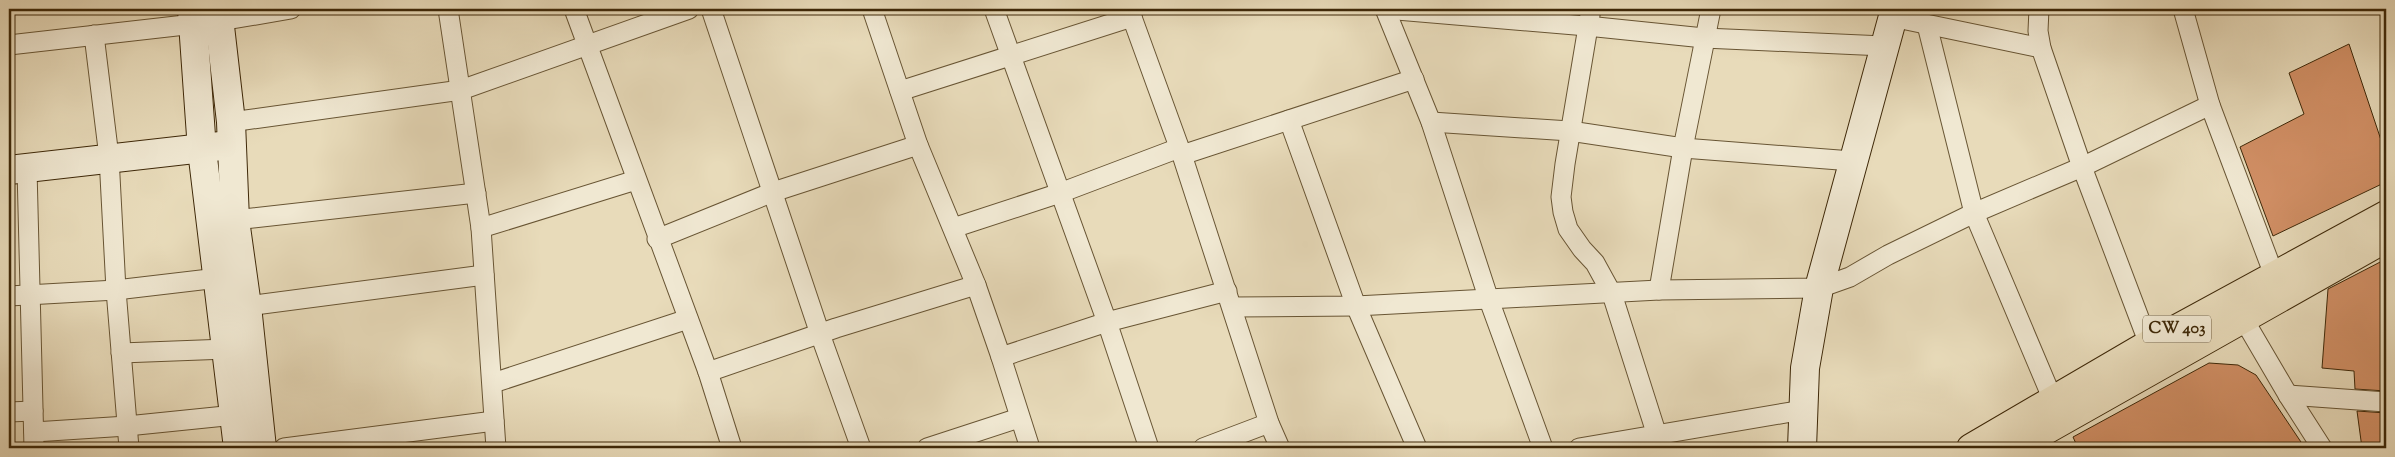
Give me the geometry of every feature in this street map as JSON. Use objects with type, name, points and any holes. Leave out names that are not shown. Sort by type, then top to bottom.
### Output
[{"type":"main road","points":[[1802,448],[1807,346],[1819,288],[1852,161],[1894,13]]},
{"type":"main road","points":[[206,15],[231,133],[235,220],[247,306],[262,448]]},
{"type":"main road","points":[[206,15],[202,150],[238,448]]},
{"type":"main road","points":[[18,169],[109,157],[202,150],[231,133]]},
{"type":"main road","name":"CW 403","points":[[2014,448],[2237,308],[2274,274],[2386,215]]},
{"type":"main road","name":"CW 403","points":[[1971,448],[2149,344],[2237,308],[2386,238]]},
{"type":"street","points":[[9,45],[94,35],[206,15],[291,9]]},
{"type":"street","points":[[448,9],[481,228],[496,448]]},
{"type":"street","points":[[574,9],[657,239],[708,372],[732,448]]},
{"type":"street","points":[[231,133],[461,90],[689,9]]},
{"type":"street","points":[[711,9],[820,334],[861,448]]},
{"type":"street","points":[[872,9],[918,145],[976,285],[1030,448]]},
{"type":"street","points":[[994,9],[1107,322],[1150,448]]},
{"type":"street","points":[[1543,448],[1489,300],[1431,122],[1385,9],[1589,17],[1704,38],[1884,46]]},
{"type":"street","points":[[1659,290],[1683,148],[1711,9]]},
{"type":"street","points":[[2039,9],[2038,30],[2042,48],[2082,167],[2149,344]]},
{"type":"street","points":[[2183,9],[2210,105],[2274,274]]},
{"type":"street","points":[[900,91],[1011,56],[1130,13],[1180,151],[1269,423],[1280,448]]},
{"type":"street","points":[[1894,13],[1927,26],[2042,48]]},
{"type":"street","points":[[1589,17],[1561,197],[1565,221],[1582,249],[1595,263],[1612,294],[1659,441]]},
{"type":"street","points":[[1927,26],[1974,213],[2053,400]]},
{"type":"street","points":[[94,35],[109,157],[116,290],[128,448]]},
{"type":"street","points":[[953,228],[1180,151],[1289,120],[1414,78]]},
{"type":"street","points":[[1001,357],[1107,322],[1229,299],[1356,306],[1612,294],[1659,290],[1819,288],[1850,276],[1888,254],[1974,213],[2082,167],[2210,105]]},
{"type":"street","points":[[1289,120],[1356,306],[1417,448]]},
{"type":"street","points":[[1431,122],[1570,131],[1683,148],[1852,161]]},
{"type":"street","points":[[657,239],[773,192],[918,145]]},
{"type":"street","points":[[18,169],[32,295],[34,440],[127,426],[234,415]]},
{"type":"street","points":[[481,228],[636,180]]},
{"type":"street","points":[[235,220],[476,193]]},
{"type":"street","points":[[247,306],[484,275]]},
{"type":"street","points":[[9,296],[116,290],[218,278]]},
{"type":"street","points":[[708,372],[820,334],[976,285]]},
{"type":"street","points":[[2237,308],[2288,396],[2322,448]]},
{"type":"street","points":[[493,383],[688,319]]},
{"type":"street","points":[[121,353],[227,349]]},
{"type":"street","points":[[2288,396],[2386,402]]},
{"type":"street","points":[[1579,448],[1659,441],[1803,410]]},
{"type":"street","points":[[9,412],[33,411]]},
{"type":"street","points":[[927,448],[1019,418]]},
{"type":"street","points":[[284,448],[494,421]]},
{"type":"street","points":[[1204,448],[1269,423]]},
{"type":"building","points":[[2349,44],[2386,155],[2386,182],[2273,236],[2240,147],[2304,114],[2289,73]]},
{"type":"building","points":[[2386,259],[2386,391],[2355,389],[2354,371],[2322,368],[2328,289]]},
{"type":"building","points":[[2209,363],[2238,365],[2256,375],[2305,448],[2078,448],[2073,437]]},
{"type":"building","points":[[2357,411],[2386,413],[2386,448],[2362,448]]}]
